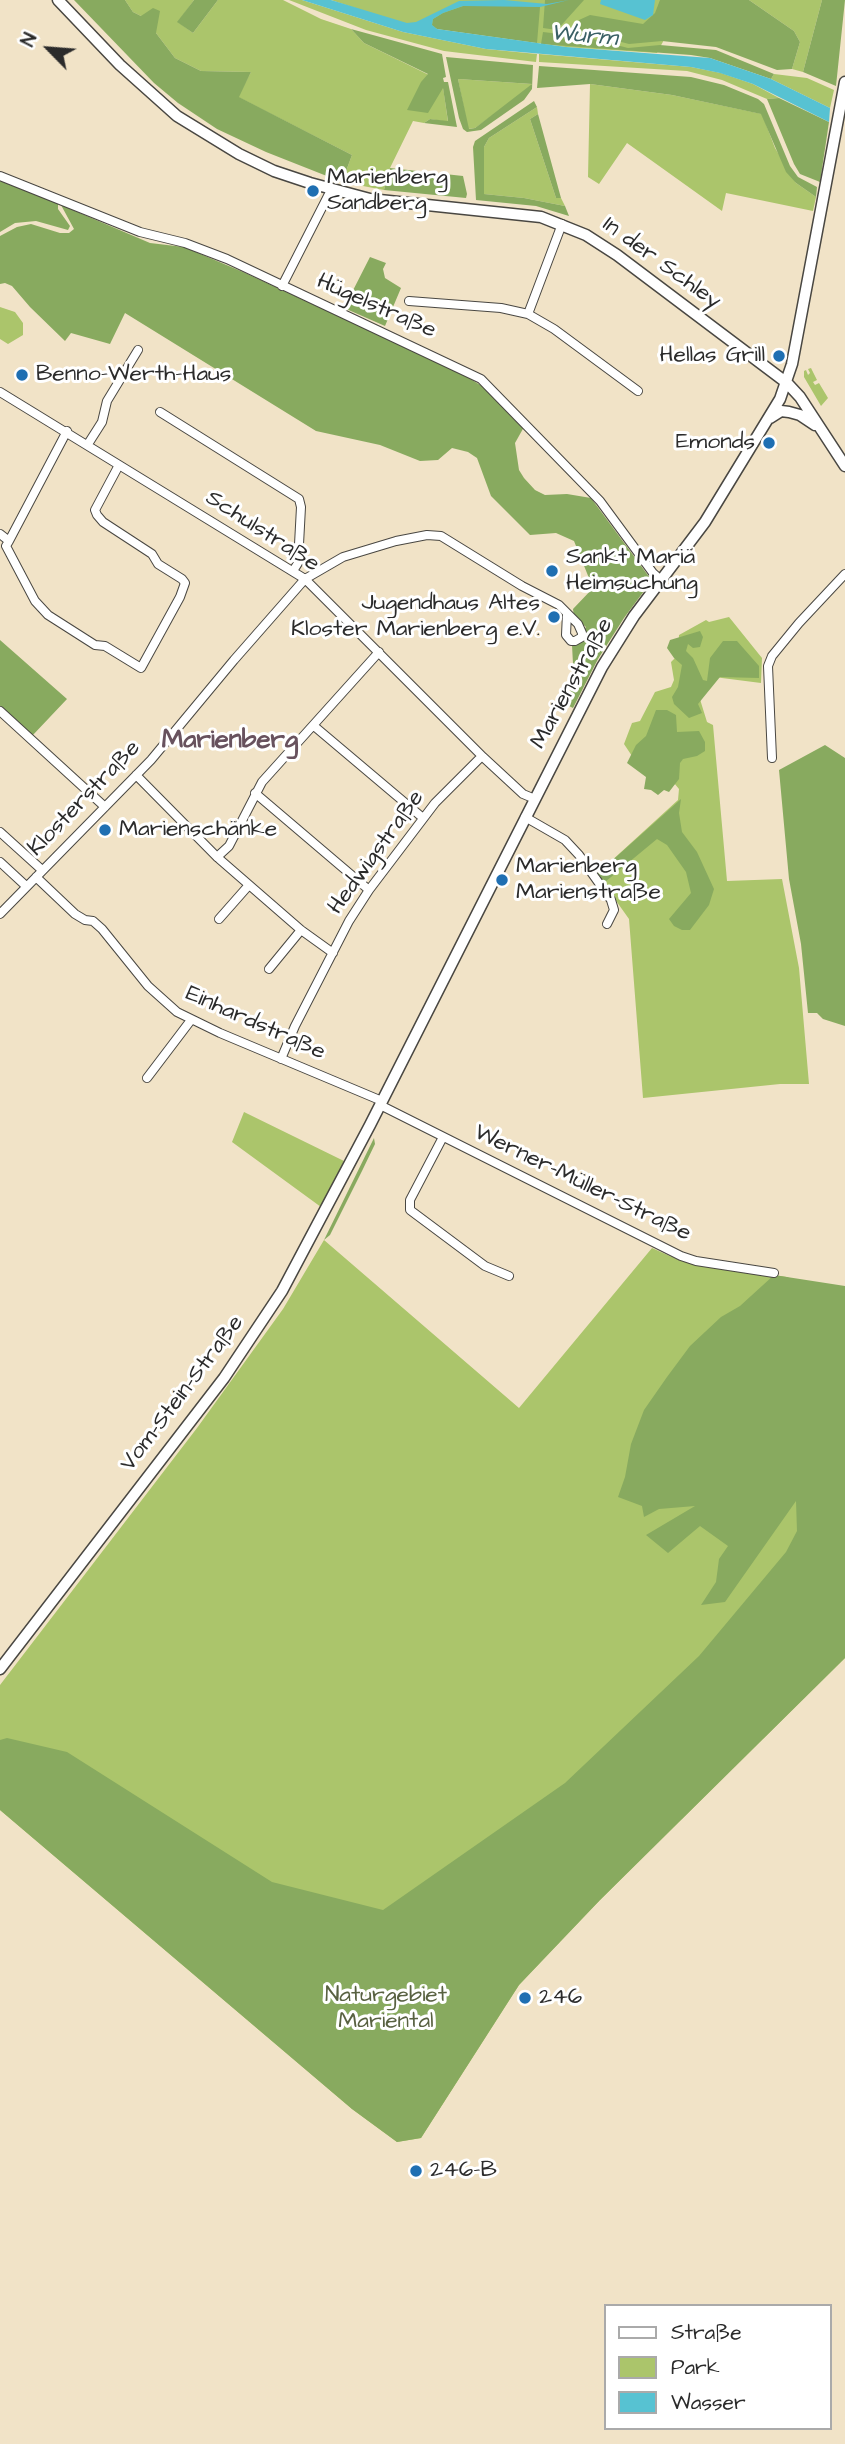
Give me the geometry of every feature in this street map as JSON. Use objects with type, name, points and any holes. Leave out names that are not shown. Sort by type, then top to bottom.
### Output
[{"type":"main road","name":"In der Schley","points":[[58,0],[120,65],[185,122],[274,171],[331,190],[398,203],[541,217],[586,235],[617,255],[787,383],[800,397],[845,466]]},
{"type":"main road","name":"Marienstraße","points":[[370,1125],[602,667],[634,616],[703,526],[787,383],[845,82]]},
{"type":"main road","points":[[764,425],[781,411],[800,415],[820,428]]},
{"type":"main road","name":"Vom-Stein-Straße","points":[[0,1669],[259,1329],[302,1255],[370,1125]]},
{"type":"street","name":"Hügelstraße","points":[[0,176],[140,232],[205,250],[385,331],[481,379],[600,501],[653,573],[662,581]]},
{"type":"street","points":[[282,286],[331,190]]},
{"type":"street","points":[[528,314],[562,224]]},
{"type":"street","points":[[410,301],[501,308],[528,314],[554,329],[638,391]]},
{"type":"street","points":[[88,444],[102,422],[107,401],[138,350]]},
{"type":"street","points":[[121,355],[131,361]]},
{"type":"street","name":"Schulstraße","points":[[0,392],[305,579],[482,756],[523,794],[535,799]]},
{"type":"street","points":[[160,412],[299,499],[301,507],[298,564],[293,571]]},
{"type":"street","points":[[67,431],[6,546],[35,601],[48,615],[95,645],[105,646],[141,668],[174,609],[185,583],[158,564],[152,554],[103,522],[97,515],[95,510],[119,465]]},
{"type":"street","points":[[0,534],[9,541]]},
{"type":"street","name":"Klosterstraße","points":[[0,914],[136,775],[305,579],[343,556],[396,541],[441,536],[559,606],[566,613]]},
{"type":"street","points":[[772,758],[768,666],[772,656],[799,623],[845,574]]},
{"type":"street","points":[[217,857],[225,851],[234,837],[254,793],[379,652]]},
{"type":"street","points":[[0,711],[105,807]]},
{"type":"street","points":[[314,726],[423,818]]},
{"type":"street","name":"Hedwigstraße","points":[[281,1059],[349,921],[369,890],[423,818],[482,756]]},
{"type":"street","points":[[136,775],[217,857],[333,953]]},
{"type":"street","points":[[254,793],[369,890]]},
{"type":"street","points":[[525,817],[565,839],[579,855],[611,900],[614,910],[607,924]]},
{"type":"street","points":[[0,832],[42,870]]},
{"type":"street","points":[[0,862],[26,886]]},
{"type":"street","name":"Einhardstraße","points":[[36,877],[75,914],[94,922],[162,1001],[191,1020],[381,1103]]},
{"type":"street","points":[[219,919],[249,884]]},
{"type":"street","points":[[269,970],[302,930]]},
{"type":"street","points":[[146,1078],[191,1020]]},
{"type":"street","name":"Werner-Müller-Straße","points":[[381,1103],[443,1137],[681,1256],[696,1261],[774,1273]]},
{"type":"street","points":[[443,1137],[410,1200],[410,1210],[485,1266],[509,1276]]},
{"type":"green space","points":[[74,0],[125,0],[133,12],[141,16],[153,8],[160,11],[156,33],[175,58],[201,71],[251,72],[239,97],[352,155],[342,182],[217,129],[178,103],[154,83]]},
{"type":"green space","points":[[125,0],[194,0],[178,22],[193,33],[218,0],[283,0],[321,19],[351,29],[364,43],[429,75],[443,87],[448,122],[430,119],[424,123],[413,121],[390,168],[384,190],[342,182],[352,155],[238,97],[251,72],[201,71],[175,58]]},
{"type":"green space","points":[[194,0],[218,0],[193,33],[177,22]]},
{"type":"green space","points":[[289,0],[302,0],[403,32],[486,49],[537,54],[536,62],[444,51],[366,30]]},
{"type":"green space","points":[[331,0],[685,0],[657,53],[566,47],[432,28],[397,22]]},
{"type":"green space","points":[[545,0],[584,0],[557,30],[543,28]]},
{"type":"green space","points":[[660,0],[749,0],[794,31],[800,42],[792,69],[777,70],[716,47],[662,41],[629,44],[572,29],[579,20],[590,15],[643,24],[655,13]]},
{"type":"green space","points":[[749,0],[822,0],[803,72],[792,69],[800,42],[794,31]]},
{"type":"green space","points":[[822,0],[845,0],[836,86],[803,72]]},
{"type":"green space","points":[[483,4],[540,7],[537,43],[437,29],[432,25],[433,19],[443,13],[463,6]]},
{"type":"green space","points":[[351,29],[442,54],[446,77],[443,78],[444,82],[448,82],[457,127],[424,123],[430,119],[448,121],[443,88],[428,113],[407,110],[428,74],[364,43]]},
{"type":"green space","points":[[543,32],[585,37],[628,48],[660,45],[716,50],[774,74],[771,79],[710,58],[691,55],[541,44]]},
{"type":"green space","points":[[539,54],[691,67],[721,73],[753,84],[779,98],[767,99],[722,80],[687,71],[539,62]]},
{"type":"green space","points":[[446,57],[533,65],[532,89],[524,100],[481,130],[467,132],[459,118]],"holes":[[[458,79],[532,84],[475,128],[469,129]]]},
{"type":"green space","points":[[539,66],[691,77],[724,85],[758,99],[764,104],[790,166],[798,177],[817,187],[816,197],[786,172],[761,114],[672,95],[590,84],[537,88]]},
{"type":"green space","points":[[774,74],[807,78],[834,90],[830,108],[771,79]]},
{"type":"green space","points":[[458,79],[532,84],[529,89],[475,128],[468,129]]},
{"type":"green space","points":[[590,84],[672,95],[762,114],[775,148],[796,183],[816,197],[813,211],[726,193],[722,211],[627,143],[599,184],[588,177]]},
{"type":"green space","points":[[779,98],[829,122],[820,182],[800,174],[794,164],[767,99]]},
{"type":"green space","points":[[534,101],[537,107],[489,138],[484,147],[484,194],[565,206],[569,216],[536,206],[476,200],[473,147],[475,141]]},
{"type":"green space","points":[[537,107],[538,114],[530,119],[556,198],[561,198],[565,206],[484,194],[484,147],[489,138]]},
{"type":"green space","points":[[538,114],[561,198],[556,198],[530,119]]},
{"type":"green space","points":[[390,168],[463,176],[466,198],[384,190]]},
{"type":"green space","points":[[0,181],[58,203],[58,209],[70,226],[68,230],[36,221],[15,223],[0,232]]},
{"type":"green space","points":[[61,205],[150,243],[184,247],[243,272],[461,373],[485,388],[524,427],[515,443],[519,470],[524,478],[535,490],[545,495],[567,494],[591,498],[650,578],[647,587],[598,659],[573,708],[569,706],[572,645],[586,627],[574,617],[573,609],[593,588],[574,541],[556,533],[530,535],[491,496],[477,458],[468,452],[452,448],[438,460],[420,461],[380,445],[316,431],[125,313],[110,344],[71,333],[65,341],[12,286],[0,284],[0,236],[17,227],[31,224],[69,233],[74,229]]},
{"type":"green space","points":[[370,257],[386,263],[383,269],[385,278],[401,288],[385,326],[344,308]]},
{"type":"green space","points":[[0,307],[15,312],[23,323],[23,335],[8,344],[0,339]]},
{"type":"green space","points":[[811,368],[817,380],[813,382],[815,385],[819,383],[828,398],[821,406],[804,377],[804,371],[806,370],[808,375],[808,369]]},
{"type":"green space","points":[[729,617],[762,658],[761,683],[714,677],[699,696],[707,722],[713,725],[727,881],[782,879],[799,968],[809,1084],[780,1084],[643,1098],[629,919],[597,874],[678,800],[679,789],[665,772],[634,759],[624,744],[632,723],[640,721],[655,692],[671,687],[674,680],[671,662],[678,655],[679,635],[706,620],[709,622]]},
{"type":"green space","points":[[700,631],[703,637],[700,647],[693,648],[688,644],[686,651],[693,658],[703,680],[707,681],[710,658],[723,641],[737,641],[759,666],[759,678],[720,677],[698,704],[702,713],[689,718],[674,704],[672,697],[678,687],[682,665],[667,648],[670,640]]},
{"type":"green space","points":[[0,640],[67,699],[32,736],[0,707]]},
{"type":"green space","points":[[656,710],[667,710],[676,715],[677,732],[699,731],[705,742],[705,751],[683,759],[680,763],[679,779],[669,792],[664,790],[658,795],[644,789],[646,777],[627,763],[636,745],[646,736]]},
{"type":"green space","points":[[825,745],[845,758],[845,1026],[823,1019],[817,1013],[808,1013],[801,944],[789,879],[779,770]]},
{"type":"green space","points":[[681,799],[679,813],[682,832],[697,852],[714,889],[709,905],[690,930],[674,926],[669,919],[691,893],[686,872],[667,845],[657,839],[605,882],[597,874]]},
{"type":"green space","points":[[244,1112],[344,1161],[321,1207],[232,1142]]},
{"type":"green space","points":[[374,1138],[375,1144],[362,1171],[330,1235],[324,1240]]},
{"type":"green space","name":"Naturgebiet Mariental","points":[[324,1240],[519,1408],[652,1248],[681,1261],[787,1277],[845,1301],[845,1658],[600,1900],[519,1985],[421,2138],[397,2142],[352,2109],[0,1810],[0,1685],[197,1428],[283,1309]]},
{"type":"green space","name":"Naturgebiet Mariental","points":[[774,1275],[845,1286],[845,1658],[600,1900],[519,1985],[421,2138],[397,2142],[352,2109],[0,1810],[0,1740],[7,1738],[67,1752],[272,1882],[383,1910],[565,1783],[699,1656],[786,1552],[797,1531],[796,1501],[725,1602],[701,1605],[716,1582],[719,1559],[728,1546],[700,1526],[668,1553],[646,1535],[695,1506],[659,1509],[644,1517],[642,1506],[618,1497],[631,1444],[644,1410],[667,1377],[690,1346],[721,1317],[740,1306]]},
{"type":"water","points":[[302,0],[331,0],[407,23],[416,22],[459,1],[504,0],[547,4],[569,0],[540,7],[463,6],[433,19],[432,25],[437,29],[566,47],[710,58],[771,79],[830,108],[829,122],[753,84],[720,73],[691,67],[486,49],[403,32]]},
{"type":"water","points":[[601,0],[655,0],[653,15],[645,20],[600,4]]},
{"type":"place","name":"Marienberg Sandberg","points":[[313,191]]},
{"type":"place","name":"Hellas Grill","points":[[779,356]]},
{"type":"place","name":"Benno-Werth-Haus","points":[[22,375]]},
{"type":"place","name":"Emonds","points":[[769,443]]},
{"type":"place","name":"Sankt Mariä Heimsuchung","points":[[552,571]]},
{"type":"place","name":"Jugendhaus Altes Kloster Marienberg e.V.","points":[[554,617]]},
{"type":"place","name":"Marienschänke","points":[[105,830]]},
{"type":"place","name":"Marienberg Marienstraße","points":[[502,880]]},
{"type":"place","name":"246","points":[[525,1998]]},
{"type":"place","name":"246-B","points":[[416,2171]]},
{"type":"district","name":"Marienberg","points":[[230,742]]},
{"type":"water label","name":"Wurm","points":[[584,37]]}]
